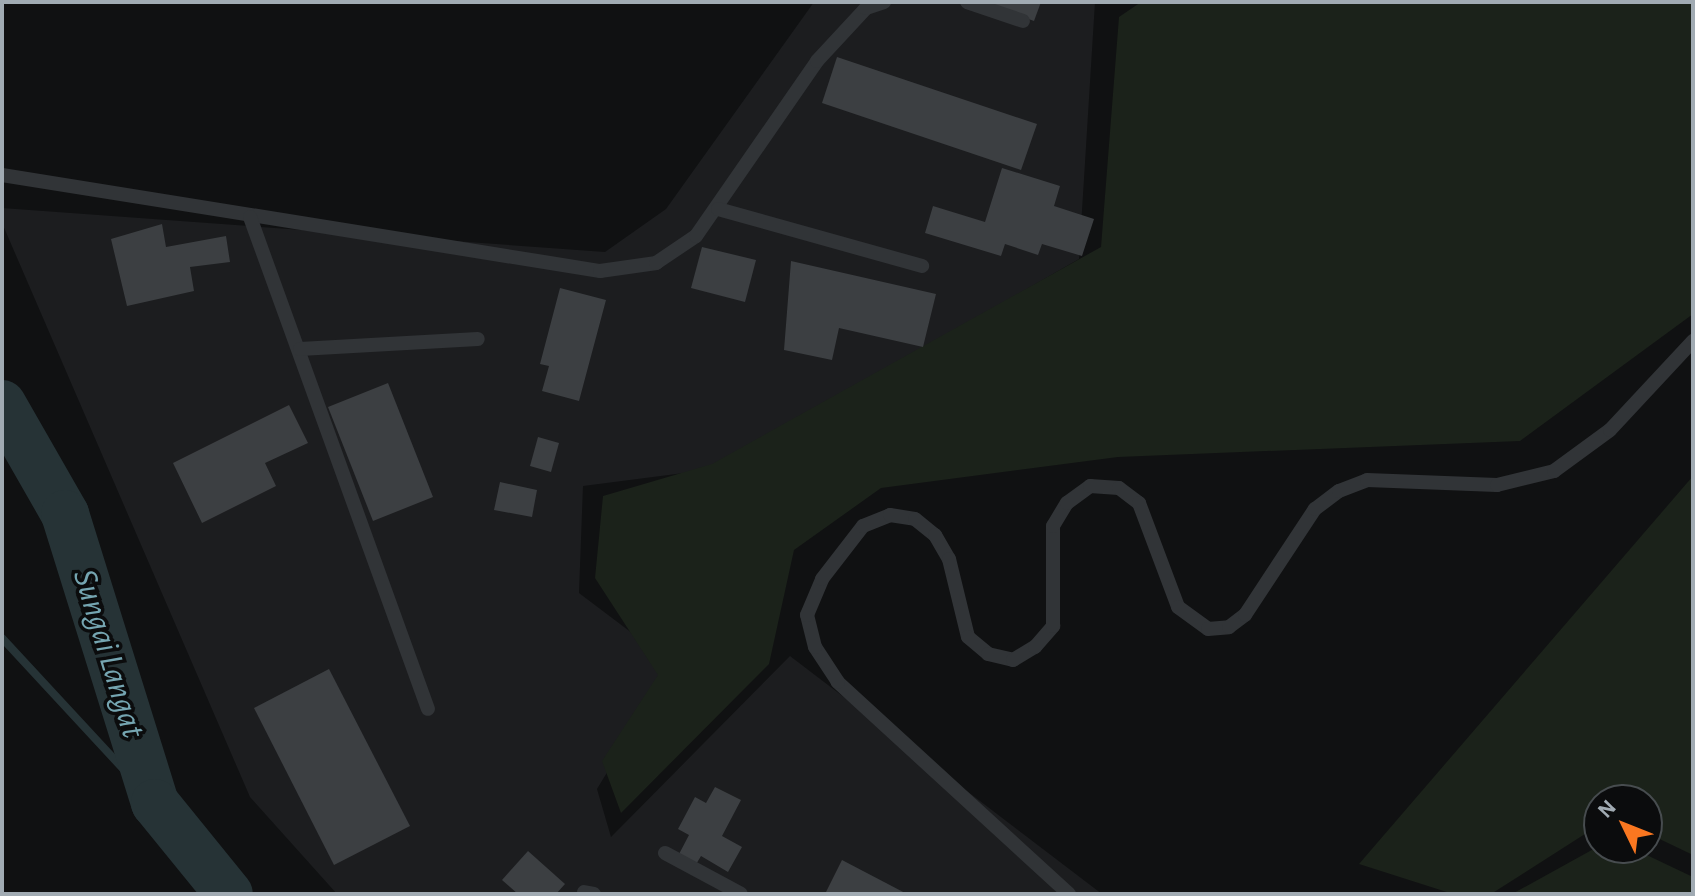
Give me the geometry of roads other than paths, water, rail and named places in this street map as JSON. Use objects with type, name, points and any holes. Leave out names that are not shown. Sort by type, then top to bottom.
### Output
[{"type":"lane","points":[[2,175],[600,271],[656,263],[696,236],[718,209],[817,61],[866,8],[884,2]]},
{"type":"lane","points":[[967,2],[1023,21]]},
{"type":"lane","points":[[718,209],[922,266]]},
{"type":"lane","points":[[250,217],[428,709]]},
{"type":"lane","points":[[300,349],[478,339]]},
{"type":"lane","points":[[1069,894],[838,682],[815,647],[807,615],[822,579],[863,526],[890,515],[915,519],[935,535],[949,559],[968,637],[988,654],[1013,660],[1035,647],[1053,626],[1053,526],[1067,503],[1090,486],[1119,488],[1139,503],[1178,607],[1208,629],[1229,627],[1245,615],[1315,509],[1339,491],[1367,480],[1497,485],[1554,471],[1610,430],[1693,341]]},
{"type":"lane","points":[[665,853],[741,894]]},
{"type":"waterway","name":"Sungai Langat","points":[[2,404],[65,514],[155,803],[229,894]]},
{"type":"waterway","points":[[2,638],[155,803]]}]
